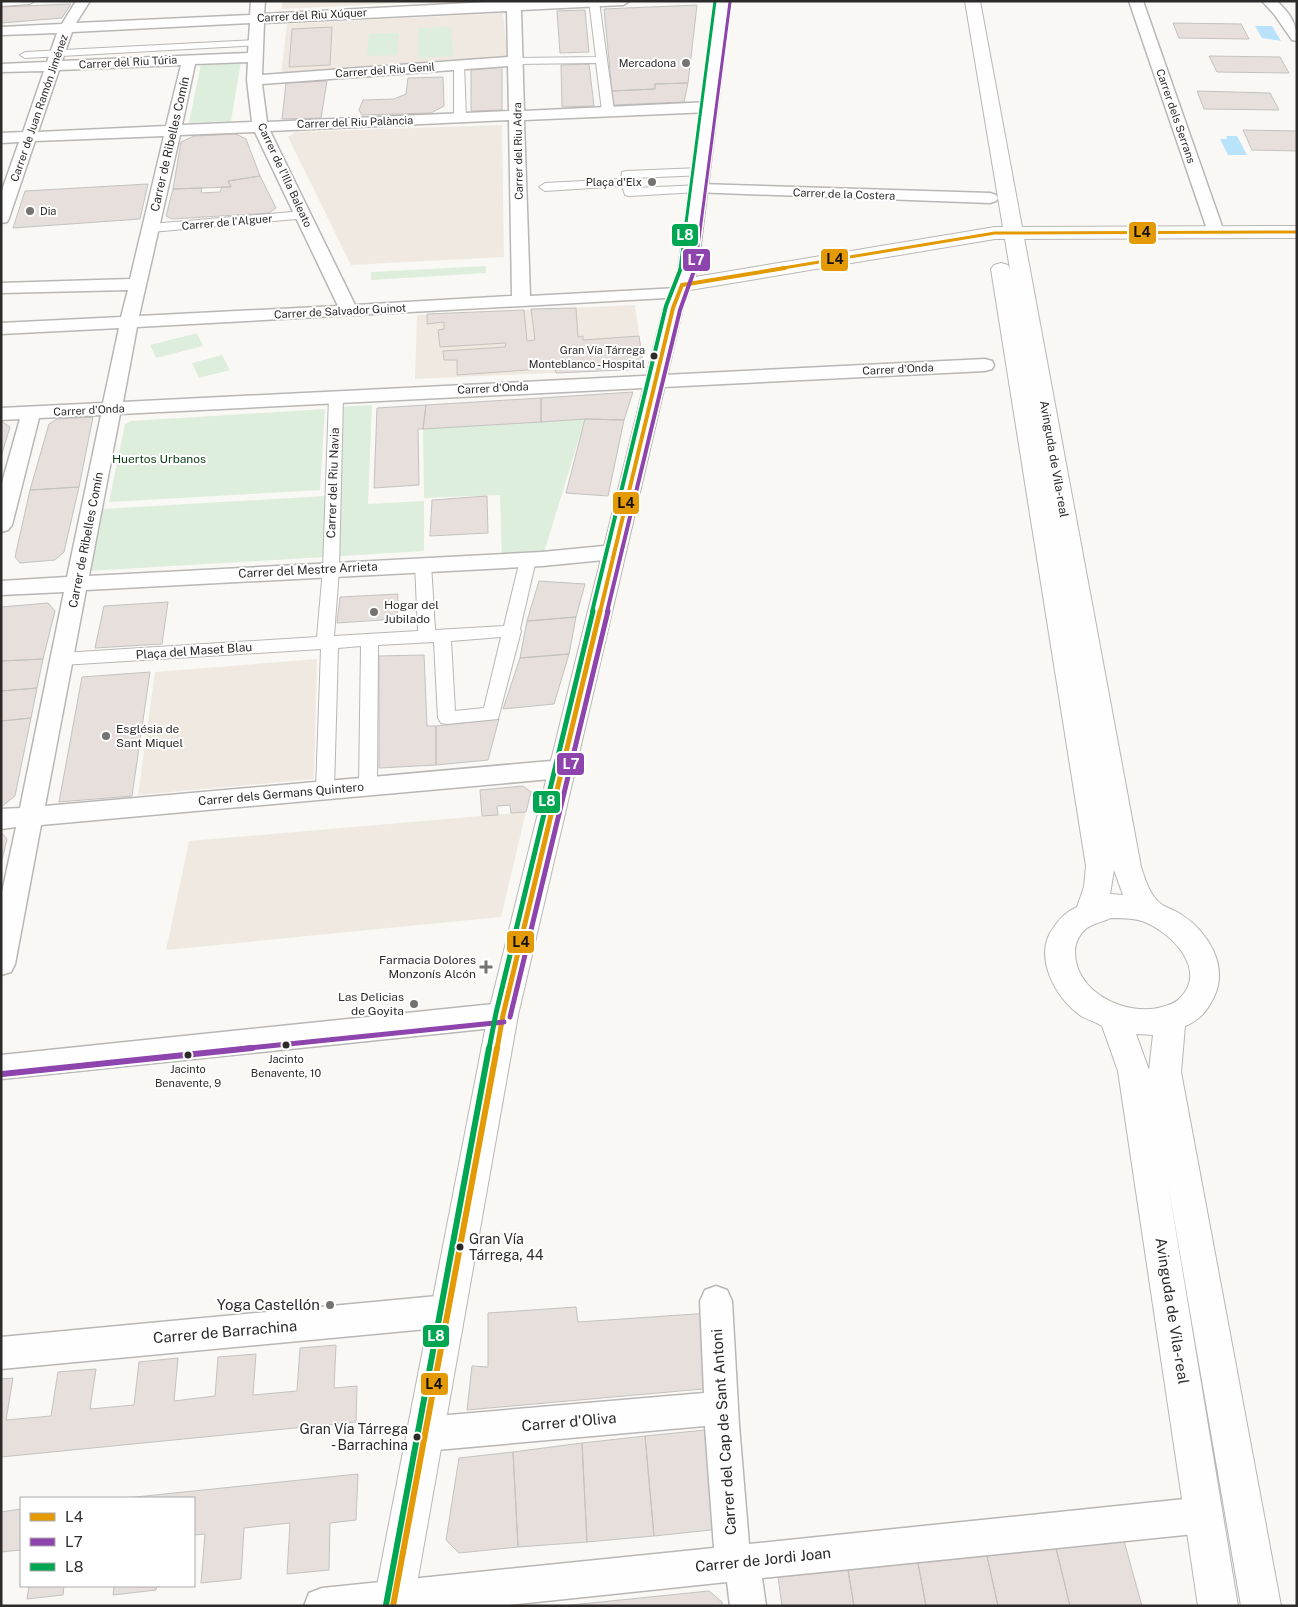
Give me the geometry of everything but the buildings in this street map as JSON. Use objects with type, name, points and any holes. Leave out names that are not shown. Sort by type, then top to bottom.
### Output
[{"type":"main road","points":[[394,1602],[503,1015],[656,380],[680,289],[688,269],[723,1]]},
{"type":"main road","points":[[957,1],[977,119]]},
{"type":"main road","name":"Avinguda de Vila-real","points":[[972,1],[997,219],[1100,866],[1098,886],[1090,911]]},
{"type":"main road","name":"Avinguda de Vila-real","points":[[986,178],[997,219],[1127,867],[1135,891],[1150,912]]},
{"type":"main road","name":"Carrer de Salvador Guinot","points":[[680,289],[997,219],[1216,232],[1297,232]]},
{"type":"main road","points":[[1109,906],[1129,906],[1150,912],[1166,919],[1192,942],[1202,960],[1205,978],[1200,996],[1188,1010],[1170,1020],[1153,1024],[1134,1023],[1115,1018],[1095,1009],[1079,997],[1067,982],[1060,965],[1058,948],[1064,932],[1075,919],[1090,911],[1109,906]]},
{"type":"main road","name":"Avinguda de Vila-real","points":[[1115,1018],[1134,1071],[1218,1606]]},
{"type":"main road","points":[[1170,1020],[1166,1072],[1260,1606]]},
{"type":"street","points":[[6,2],[30,1]]},
{"type":"street","name":"Carrer de Juan Ramón Jiménez","points":[[1,218],[66,28],[83,1]]},
{"type":"street","name":"Carrer de l'Illa Baleato","points":[[258,1],[254,80],[260,126],[349,310]]},
{"type":"street","name":"Carrer del Riu Xúquer","points":[[1,31],[514,4],[623,1]]},
{"type":"street","name":"Carrer dels Serrans","points":[[1136,1],[1216,232]]},
{"type":"street","points":[[1269,1],[1279,11],[1297,37]]},
{"type":"street","points":[[594,2],[608,111]]},
{"type":"street","name":"Carrer del Riu Adra","points":[[514,4],[521,301]]},
{"type":"street","points":[[25,55],[55,60],[256,50]]},
{"type":"street","name":"Carrer del Riu Túria","points":[[1,68],[55,60],[189,60],[256,50]]},
{"type":"street","name":"Carrer de Ribelles Comín","points":[[1,964],[112,408],[189,60]]},
{"type":"street","points":[[516,61],[601,60]]},
{"type":"street","name":"Carrer del Riu Genil","points":[[254,80],[516,61]]},
{"type":"street","points":[[459,65],[460,118]]},
{"type":"street","name":"Carrer del Riu Palància","points":[[1,138],[710,107]]},
{"type":"street","points":[[545,187],[627,182],[629,192],[700,183]]},
{"type":"street","name":"Carrer de la Costera","points":[[700,183],[997,219]]},
{"type":"street","name":"Carrer de l'Alguer","points":[[151,228],[304,215]]},
{"type":"street","points":[[1,288],[138,284]]},
{"type":"street","name":"Carrer de Salvador Guinot","points":[[1,329],[521,301],[680,289]]},
{"type":"street","name":"Carrer d'Onda","points":[[1,414],[985,364]]},
{"type":"street","name":"Carrer del Riu Navia","points":[[331,569],[336,397]]},
{"type":"street","points":[[1,525],[31,412]]},
{"type":"street","name":"Carrer del Mestre Arrieta","points":[[1,588],[423,564],[528,560],[614,552]]},
{"type":"street","points":[[423,564],[447,718],[492,714],[513,631],[528,560]]},
{"type":"street","points":[[325,790],[331,569]]},
{"type":"street","name":"Plaça del Maset Blau","points":[[62,659],[513,631]]},
{"type":"street","points":[[368,786],[370,640]]},
{"type":"street","name":"Carrer dels Germans Quintero","points":[[1,819],[562,769]]},
{"type":"street","points":[[1,1067],[503,1015]]},
{"type":"street","name":"Carrer del Cap de Sant Antoni","points":[[716,1300],[722,1425],[738,1563],[748,1606]]},
{"type":"street","name":"Carrer de Barrachina","points":[[1,1353],[448,1311]]},
{"type":"street","name":"Carrer d'Oliva","points":[[425,1434],[712,1409]]},
{"type":"street","name":"Carrer de Jordi Joan","points":[[322,1606],[394,1602],[738,1563],[1204,1515]]},
{"type":"shaded area","points":[[282,1],[439,1],[282,9]]},
{"type":"shaded area","points":[[503,13],[508,60],[281,75],[287,24]]},
{"type":"shaded area","points":[[502,125],[504,257],[351,265],[288,137],[296,132]]},
{"type":"shaded area","points":[[635,305],[644,369],[415,379],[417,315]]},
{"type":"shaded area","points":[[317,659],[314,779],[138,795],[155,672]]},
{"type":"shaded area","points":[[526,812],[501,917],[166,950],[189,841]]},
{"type":"green space","points":[[451,27],[453,56],[419,58],[418,28]]},
{"type":"green space","points":[[399,33],[397,55],[367,56],[369,34]]},
{"type":"green space","points":[[241,62],[231,121],[189,123],[201,64]]},
{"type":"green space","points":[[486,266],[486,273],[371,280],[371,272]]},
{"type":"green space","points":[[197,333],[203,346],[156,358],[150,345]]},
{"type":"green space","points":[[222,355],[230,370],[199,378],[192,363]]},
{"type":"green space","points":[[372,405],[368,504],[424,501],[424,551],[89,571],[102,509],[325,496],[332,407]]},
{"type":"green space","name":"Huertos Urbanos","points":[[325,409],[320,490],[109,502],[125,424],[131,421]]},
{"type":"green space","points":[[585,419],[542,559],[502,561],[500,495],[424,498],[423,429]]},
{"type":"water","points":[[1255,26],[1272,26],[1281,41],[1262,38]]},
{"type":"water","points":[[1226,136],[1237,136],[1247,155],[1228,155],[1220,139],[1227,139]]},
{"type":"transit line","name":"L8","points":[[386,1605],[496,1013],[666,306],[681,267],[715,1]]},
{"type":"transit line","name":"L7","points":[[510,1017],[680,310],[695,271],[730,2]]},
{"type":"transit line","name":"L4","points":[[682,285],[995,233],[1297,232]]},
{"type":"transit line","name":"L4","points":[[393,1606],[503,1015],[673,308],[682,285]]},
{"type":"transit line","name":"L7","points":[[2,1074],[504,1022]]},
{"type":"place","name":"Mercadona","points":[[686,63]]},
{"type":"place","name":"Plaça d'Elx","points":[[652,182]]},
{"type":"place","name":"Dia","points":[[30,211]]},
{"type":"place","name":"Gran Vía Tárrega Monteblanco - Hospital","points":[[654,356]]},
{"type":"place","name":"Hogar del Jubilado","points":[[374,612]]},
{"type":"place","name":"Església de Sant Miquel","points":[[106,736]]},
{"type":"place","name":"Farmacia Dolores Monzonís Alcón","points":[[486,967]]},
{"type":"place","name":"Las Delicias de Goyita","points":[[414,1004]]},
{"type":"place","name":"Jacinto Benavente, 10","points":[[286,1045]]},
{"type":"place","name":"Jacinto Benavente, 9","points":[[188,1055]]},
{"type":"place","name":"Gran Vía Tárrega, 44","points":[[460,1247]]},
{"type":"place","name":"Yoga Castellón","points":[[330,1305]]},
{"type":"place","name":"Gran Vía Tárrega - Barrachina","points":[[417,1437]]}]
